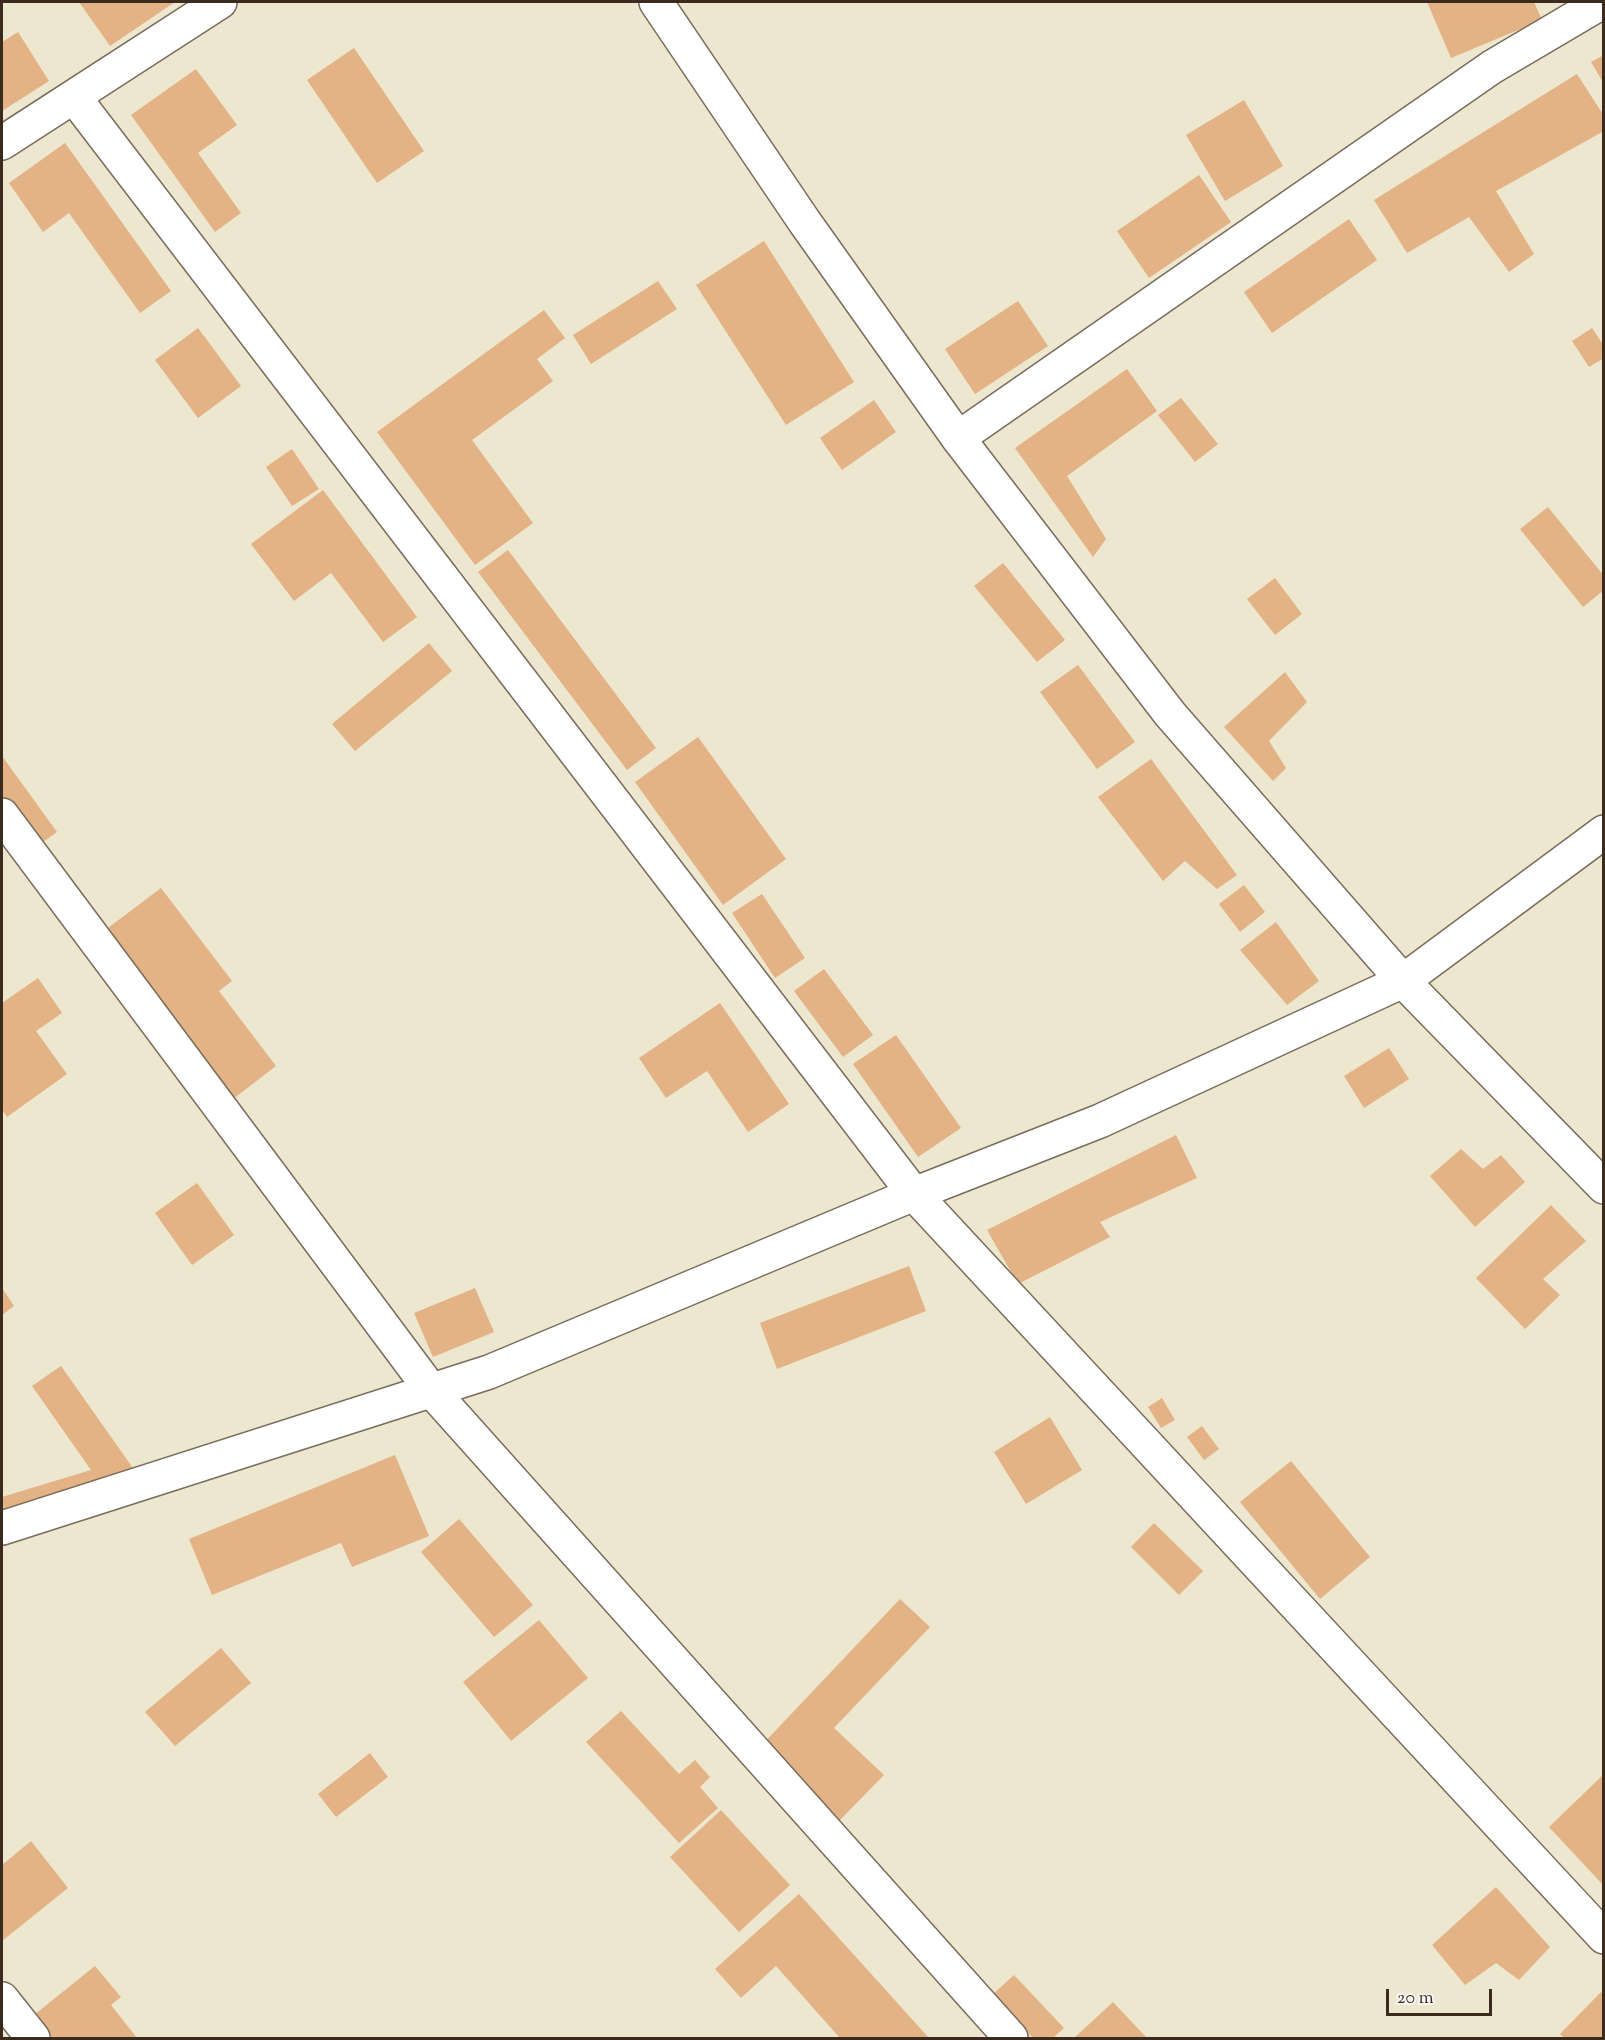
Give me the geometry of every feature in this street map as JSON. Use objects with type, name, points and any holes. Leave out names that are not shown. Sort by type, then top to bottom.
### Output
[{"type":"street","points":[[2,143],[220,2]]},
{"type":"street","points":[[656,2],[804,221],[958,438],[1170,714],[1404,981],[1604,1187]]},
{"type":"street","points":[[958,438],[1492,67],[1602,2]]},
{"type":"street","points":[[74,97],[914,1194],[1604,1937]]},
{"type":"street","points":[[2,815],[431,1390],[1011,2038]]},
{"type":"street","points":[[2,1528],[489,1372],[914,1194],[1100,1121],[1404,981],[1604,832]]},
{"type":"street","points":[[2,1999],[33,2038]]},
{"type":"building","points":[[79,2],[175,2],[110,46]]},
{"type":"building","points":[[1427,2],[1534,2],[1542,20],[1451,58]]},
{"type":"building","points":[[18,32],[49,81],[2,111],[2,42]]},
{"type":"building","points":[[354,48],[424,151],[377,183],[307,80]]},
{"type":"building","points":[[1604,55],[1604,84],[1591,62]]},
{"type":"building","points":[[196,69],[237,125],[198,153],[241,213],[215,232],[131,115]]},
{"type":"building","points":[[1577,74],[1604,116],[1604,131],[1496,191],[1534,254],[1509,272],[1469,217],[1407,253],[1374,200]]},
{"type":"building","points":[[1244,100],[1283,166],[1225,201],[1186,135]]},
{"type":"building","points":[[65,143],[171,291],[140,313],[69,213],[43,232],[9,183]]},
{"type":"building","points":[[1199,175],[1231,222],[1149,278],[1117,231]]},
{"type":"building","points":[[1349,219],[1377,260],[1272,333],[1244,292]]},
{"type":"building","points":[[764,241],[854,382],[786,425],[696,285]]},
{"type":"building","points":[[658,281],[677,309],[591,364],[573,335]]},
{"type":"building","points":[[1018,301],[1048,346],[975,394],[945,349]]},
{"type":"building","points":[[544,310],[565,338],[537,359],[553,381],[472,440],[533,523],[475,565],[377,432]]},
{"type":"building","points":[[198,328],[241,386],[198,418],[155,360]]},
{"type":"building","points":[[1592,328],[1604,346],[1604,358],[1589,367],[1572,341]]},
{"type":"building","points":[[1127,369],[1157,411],[1067,476],[1106,539],[1093,557],[1015,448]]},
{"type":"building","points":[[1181,398],[1218,444],[1195,462],[1158,415]]},
{"type":"building","points":[[874,400],[896,432],[842,470],[820,438]]},
{"type":"building","points":[[292,449],[319,489],[292,506],[266,467]]},
{"type":"building","points":[[323,490],[417,617],[383,642],[331,573],[294,601],[251,544]]},
{"type":"building","points":[[1548,507],[1604,576],[1604,590],[1583,607],[1520,529]]},
{"type":"building","points":[[508,550],[656,748],[627,770],[478,572]]},
{"type":"building","points":[[1003,563],[1065,640],[1037,662],[974,586]]},
{"type":"building","points":[[1275,578],[1302,614],[1275,635],[1247,599]]},
{"type":"building","points":[[429,643],[452,671],[355,751],[332,724]]},
{"type":"building","points":[[1078,665],[1135,742],[1097,769],[1040,692]]},
{"type":"building","points":[[1285,672],[1307,702],[1269,741],[1286,768],[1273,781],[1224,727]]},
{"type":"building","points":[[698,737],[786,859],[723,905],[635,782]]},
{"type":"building","points":[[2,756],[57,832],[33,849],[2,806]]},
{"type":"building","points":[[1151,759],[1237,875],[1217,889],[1185,861],[1163,881],[1098,797]]},
{"type":"building","points":[[1244,885],[1265,912],[1240,932],[1219,904]]},
{"type":"building","points":[[161,888],[232,981],[219,991],[276,1066],[233,1099],[104,931]]},
{"type":"building","points":[[762,894],[805,958],[775,978],[732,913]]},
{"type":"building","points":[[1276,922],[1319,981],[1287,1005],[1240,950]]},
{"type":"building","points":[[824,969],[873,1035],[843,1057],[794,991]]},
{"type":"building","points":[[38,978],[62,1013],[36,1031],[67,1074],[7,1117],[2,1109],[2,1003]]},
{"type":"building","points":[[720,1003],[789,1104],[748,1132],[707,1071],[666,1098],[639,1058]]},
{"type":"building","points":[[896,1035],[961,1128],[918,1157],[853,1064]]},
{"type":"building","points":[[1389,1048],[1409,1079],[1364,1108],[1344,1076]]},
{"type":"building","points":[[1176,1135],[1197,1178],[1100,1222],[1110,1237],[1018,1284],[987,1230]]},
{"type":"building","points":[[1461,1149],[1483,1169],[1501,1155],[1525,1182],[1475,1227],[1430,1176]]},
{"type":"building","points":[[197,1183],[234,1235],[192,1265],[155,1213]]},
{"type":"building","points":[[1551,1205],[1586,1241],[1543,1279],[1560,1295],[1525,1329],[1476,1278]]},
{"type":"building","points":[[909,1266],[926,1311],[777,1369],[760,1323]]},
{"type":"building","points":[[2,1288],[14,1306],[2,1315]]},
{"type":"building","points":[[475,1288],[494,1332],[433,1357],[414,1313]]},
{"type":"building","points":[[61,1366],[135,1471],[2,1511],[2,1497],[91,1470],[32,1386]]},
{"type":"building","points":[[1162,1398],[1175,1420],[1161,1428],[1148,1407]]},
{"type":"building","points":[[1050,1417],[1082,1470],[1026,1504],[994,1452]]},
{"type":"building","points":[[1202,1426],[1219,1449],[1204,1460],[1187,1437]]},
{"type":"building","points":[[395,1455],[429,1536],[352,1567],[341,1543],[212,1595],[189,1539]]},
{"type":"building","points":[[1291,1461],[1370,1557],[1320,1599],[1240,1502]]},
{"type":"building","points":[[459,1519],[533,1605],[494,1637],[421,1552]]},
{"type":"building","points":[[1154,1523],[1203,1571],[1179,1595],[1131,1547]]},
{"type":"building","points":[[900,1599],[930,1627],[834,1728],[884,1775],[839,1821],[760,1747]]},
{"type":"building","points":[[539,1620],[588,1678],[511,1741],[463,1682]]},
{"type":"building","points":[[221,1648],[251,1683],[175,1746],[145,1712]]},
{"type":"building","points":[[621,1711],[679,1774],[695,1760],[710,1777],[700,1787],[718,1808],[679,1843],[586,1742]]},
{"type":"building","points":[[370,1753],[388,1777],[336,1817],[318,1794]]},
{"type":"building","points":[[1604,1774],[1604,1886],[1549,1827]]},
{"type":"building","points":[[721,1810],[790,1885],[739,1932],[670,1857]]},
{"type":"building","points":[[31,1841],[68,1888],[2,1941],[2,1865]]},
{"type":"building","points":[[1496,1887],[1550,1947],[1519,1980],[1496,1963],[1465,1985],[1432,1945]]},
{"type":"building","points":[[799,1894],[929,2038],[838,2038],[776,1966],[741,1998],[715,1969]]},
{"type":"building","points":[[95,1966],[121,1997],[111,2005],[137,2038],[44,2038],[29,2019]]},
{"type":"building","points":[[1014,1975],[1064,2028],[1053,2038],[1033,2038],[992,1995]]},
{"type":"building","points":[[1601,1992],[1604,1995],[1604,2038],[1564,2038],[1560,2034]]},
{"type":"building","points":[[1113,2002],[1147,2038],[1074,2038]]}]
